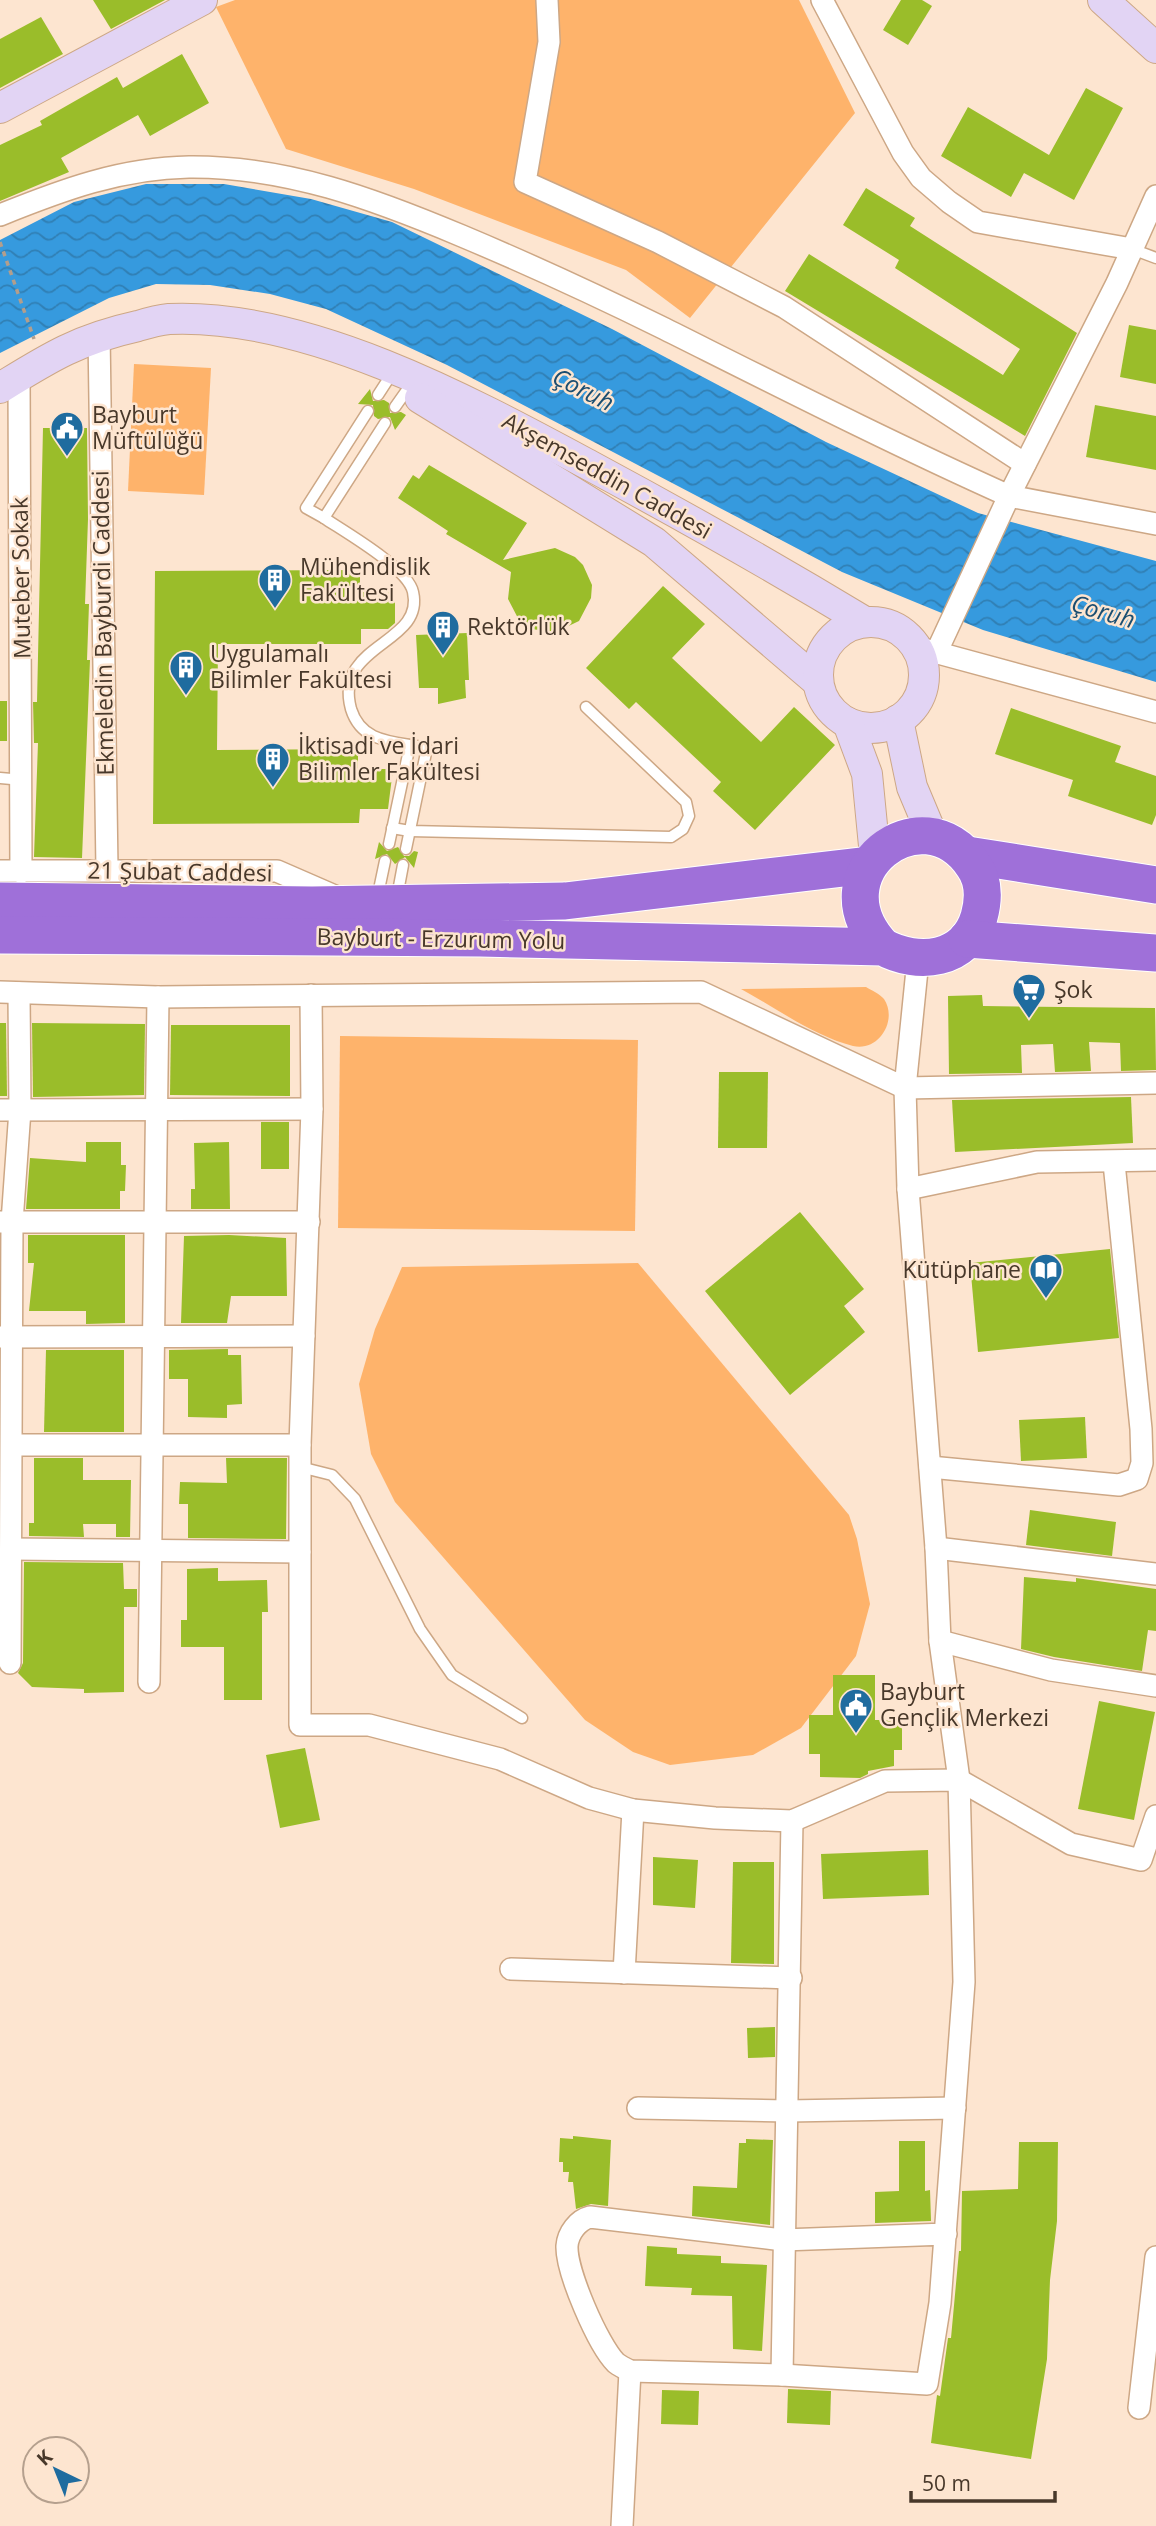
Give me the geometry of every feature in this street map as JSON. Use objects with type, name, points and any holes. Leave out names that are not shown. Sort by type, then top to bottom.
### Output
[{"type":"highway","points":[[918,960],[936,958],[953,951],[967,939],[977,924],[982,906],[982,888],[977,870],[967,855],[951,843],[933,836]]},
{"type":"highway","name":"Bayburt - Erzurum Yolu","points":[[0,901],[375,904],[565,901],[872,860],[902,840],[933,836]]},
{"type":"highway","points":[[967,855],[1156,885]]},
{"type":"highway","points":[[872,860],[861,881],[860,908],[870,933],[883,947]]},
{"type":"highway","name":"Bayburt - Erzurum Yolu","points":[[0,935],[480,938],[883,947],[899,956],[918,960]]},
{"type":"highway","points":[[967,939],[1156,953]]},
{"type":"street","points":[[0,108],[202,0]]},
{"type":"street","points":[[547,0],[549,42],[525,183],[658,242],[784,307],[1025,464]]},
{"type":"street","points":[[822,0],[902,153],[921,178],[949,202],[978,222],[1132,249]]},
{"type":"street","points":[[1103,0],[1156,48]]},
{"type":"street","points":[[0,215],[84,182],[137,170],[191,167],[289,177],[372,198],[554,274],[907,450],[1004,503],[1156,524]]},
{"type":"street","points":[[848,723],[865,728],[882,727],[898,720],[914,706],[923,687],[923,666],[927,649],[945,629],[1004,503],[1156,196]]},
{"type":"street","name":"Akşemseddin Caddesi","points":[[10,382],[43,359],[99,334],[168,319],[245,324],[340,348],[493,414],[668,507],[864,622],[884,624],[903,632],[927,649],[1156,712]]},
{"type":"street","name":"Ekmeledin Bayburdi Caddesi","points":[[99,334],[107,869]]},
{"type":"street","name":"Akşemseddin Caddesi","points":[[340,348],[392,393],[654,542],[818,682],[823,699],[834,713],[848,723],[867,774],[872,860]]},
{"type":"street","name":"Muteber Sokak","points":[[10,382],[23,780],[11,872]]},
{"type":"street","points":[[818,682],[820,661],[829,642],[845,629],[864,622]]},
{"type":"street","points":[[898,720],[912,787],[933,836]]},
{"type":"street","name":"21 Şubat Caddesi","points":[[11,872],[107,869],[277,871],[375,904]]},
{"type":"street","points":[[918,960],[905,1088],[908,1189],[936,1548],[940,1641],[959,1780],[964,1982],[946,2234],[940,2303],[927,2384],[782,2375],[630,2371],[617,2363],[600,2340],[576,2286],[567,2246],[571,2232],[583,2219],[590,2217],[783,2240],[946,2234]]},
{"type":"street","points":[[10,1663],[11,1549],[6,1521],[12,1445],[6,1337],[6,1222],[10,992],[158,997],[701,992],[905,1088],[1156,1083]]},
{"type":"street","points":[[311,995],[312,1109],[300,1445],[300,1725],[369,1725],[500,1759],[589,1798],[633,1810],[792,1821],[885,1781],[959,1780],[1071,1844],[1149,1863],[1156,1816]]},
{"type":"street","points":[[149,1682],[158,997]]},
{"type":"street","points":[[10,1110],[312,1109]]},
{"type":"street","points":[[908,1189],[1037,1162],[1114,1163],[1156,1160]]},
{"type":"street","points":[[930,1468],[1119,1485],[1137,1479],[1148,1429],[1114,1163]]},
{"type":"street","points":[[6,1222],[309,1222]]},
{"type":"street","points":[[6,1337],[304,1336]]},
{"type":"street","points":[[12,1445],[300,1445]]},
{"type":"street","points":[[936,1548],[1156,1574]]},
{"type":"street","points":[[11,1549],[300,1552]]},
{"type":"street","points":[[940,1641],[1051,1670],[1156,1686]]},
{"type":"street","points":[[624,1973],[633,1810]]},
{"type":"street","points":[[782,2375],[792,1821]]},
{"type":"street","points":[[511,1969],[791,1978]]},
{"type":"street","points":[[639,2108],[788,2111],[955,2108]]},
{"type":"street","points":[[1139,2407],[1156,2257]]},
{"type":"street","points":[[622,2526],[630,2371]]},
{"type":"lane","points":[[1132,249],[1156,258]]},
{"type":"lane","points":[[324,518],[383,426],[365,415],[306,508],[388,562],[413,589],[414,600],[408,622],[353,669],[348,693],[355,720],[363,730],[382,740],[426,748],[406,849]]},
{"type":"lane","points":[[392,828],[410,831],[677,835],[689,816],[686,802],[586,707]]},
{"type":"lane","points":[[389,844],[410,746]]},
{"type":"lane","points":[[0,778],[23,780]]},
{"type":"lane","points":[[375,904],[385,861]]},
{"type":"lane","points":[[375,904],[403,865]]},
{"type":"lane","points":[[300,1467],[332,1475],[355,1499],[420,1629],[452,1675],[522,1717]]},
{"type":"path","points":[[0,242],[36,344]]},
{"type":"shaded area","points":[[235,0],[799,0],[855,113],[690,318],[626,270],[414,189],[286,149],[216,7]]},
{"type":"shaded area","points":[[134,364],[211,368],[204,495],[128,491]]},
{"type":"shaded area","points":[[866,987],[884,999],[889,1016],[884,1033],[871,1044],[862,1047],[824,1036],[741,989]]},
{"type":"shaded area","points":[[340,1036],[638,1040],[635,1231],[338,1228]]},
{"type":"shaded area","points":[[638,1263],[849,1515],[857,1539],[870,1604],[856,1656],[801,1728],[753,1755],[670,1765],[633,1752],[585,1720],[395,1502],[371,1454],[359,1384],[375,1329],[402,1267]]},
{"type":"water","name":"Çoruh","points":[[146,184],[224,184],[311,199],[392,222],[612,329],[826,442],[978,513],[1156,561],[1156,682],[983,630],[842,572],[447,365],[326,309],[270,294],[210,285],[156,284],[109,298],[0,353],[0,240],[74,202]]},
{"type":"building","points":[[93,0],[165,0],[111,29]]},
{"type":"building","points":[[901,0],[922,0],[932,6],[908,45],[883,30]]},
{"type":"building","points":[[41,17],[63,54],[0,88],[0,39]]},
{"type":"building","points":[[182,54],[209,103],[150,136],[138,115],[61,158],[69,172],[0,201],[0,145],[42,125],[40,121],[117,77],[123,88]]},
{"type":"building","points":[[1086,88],[1123,108],[1074,200],[1024,173],[1011,197],[941,156],[968,107],[1049,155]]},
{"type":"building","points":[[866,188],[915,218],[910,226],[1077,333],[1025,436],[785,291],[809,254],[1003,375],[1020,349],[895,268],[899,260],[843,225]]},
{"type":"building","points":[[1129,325],[1156,330],[1156,384],[1120,377]]},
{"type":"building","points":[[370,389],[373,401],[384,400],[389,403],[390,413],[401,412],[406,415],[395,430],[390,417],[378,419],[374,416],[373,405],[358,404]]},
{"type":"building","points":[[1095,405],[1156,416],[1156,470],[1086,457]]},
{"type":"building","points":[[43,428],[87,428],[85,604],[89,604],[87,660],[90,660],[82,858],[34,857],[38,743],[34,743],[33,702],[37,702]]},
{"type":"building","points":[[429,465],[527,523],[503,560],[555,548],[575,557],[583,565],[592,585],[591,598],[579,621],[556,632],[531,629],[520,622],[508,599],[511,572],[446,534],[448,531],[398,498],[413,475],[419,479]]},
{"type":"building","points":[[360,570],[360,590],[395,590],[395,623],[388,629],[361,629],[361,644],[218,644],[217,750],[358,749],[358,769],[393,769],[388,809],[360,809],[359,823],[153,824],[155,571]]},
{"type":"building","points":[[663,586],[705,624],[672,658],[761,742],[794,707],[835,745],[755,830],[713,791],[721,782],[636,702],[629,709],[586,668]]},
{"type":"building","name":"Rektörlük","points":[[467,633],[469,680],[465,680],[466,698],[438,704],[438,688],[419,688],[416,635]]},
{"type":"building","points":[[0,701],[7,701],[7,741],[0,741]]},
{"type":"building","points":[[1011,708],[1121,746],[1115,762],[1156,776],[1156,815],[1152,825],[1068,796],[1073,780],[995,754]]},
{"type":"building","points":[[379,842],[387,851],[398,847],[404,856],[418,852],[414,868],[405,857],[395,864],[387,854],[375,859]]},
{"type":"building","points":[[982,995],[983,1006],[1155,1008],[1156,1070],[1121,1071],[1120,1043],[1089,1042],[1091,1071],[1055,1072],[1053,1044],[1021,1045],[1022,1073],[949,1074],[948,996]]},
{"type":"building","points":[[0,1023],[6,1023],[7,1096],[0,1096]]},
{"type":"building","points":[[32,1023],[145,1024],[144,1095],[33,1097]]},
{"type":"building","points":[[171,1025],[290,1025],[290,1096],[170,1095]]},
{"type":"building","points":[[719,1072],[768,1072],[767,1148],[718,1148]]},
{"type":"building","points":[[1131,1097],[1133,1143],[955,1152],[952,1100]]},
{"type":"building","points":[[261,1122],[289,1122],[289,1169],[261,1169]]},
{"type":"building","points":[[86,1142],[121,1142],[121,1165],[126,1165],[125,1191],[120,1191],[120,1209],[26,1209],[30,1158],[86,1162]]},
{"type":"building","points":[[229,1142],[230,1209],[191,1209],[191,1189],[195,1189],[194,1143]]},
{"type":"building","points":[[800,1212],[864,1289],[844,1306],[865,1332],[790,1395],[705,1291]]},
{"type":"building","points":[[28,1235],[125,1235],[125,1323],[86,1324],[86,1311],[29,1311],[34,1263],[28,1263]]},
{"type":"building","points":[[184,1236],[286,1238],[287,1296],[231,1296],[227,1323],[181,1323]]},
{"type":"building","name":"Kütüphane","points":[[1110,1249],[1119,1338],[978,1352],[970,1263]]},
{"type":"building","points":[[228,1349],[228,1355],[241,1355],[242,1404],[227,1405],[227,1418],[188,1417],[188,1379],[169,1379],[169,1350]]},
{"type":"building","points":[[46,1350],[124,1350],[124,1432],[44,1432]]},
{"type":"building","points":[[1085,1417],[1087,1458],[1021,1461],[1019,1420]]},
{"type":"building","points":[[34,1458],[83,1458],[83,1480],[131,1480],[130,1537],[116,1537],[116,1524],[83,1524],[84,1537],[29,1536],[29,1523],[34,1523]]},
{"type":"building","points":[[226,1458],[287,1458],[286,1539],[188,1538],[188,1504],[179,1504],[180,1482],[227,1483]]},
{"type":"building","points":[[1030,1510],[1116,1522],[1112,1556],[1026,1545]]},
{"type":"building","points":[[24,1562],[123,1563],[124,1589],[137,1589],[137,1607],[124,1607],[124,1692],[84,1693],[84,1689],[32,1687],[18,1673],[23,1663]]},
{"type":"building","points":[[218,1568],[218,1581],[267,1580],[268,1612],[262,1612],[262,1700],[224,1700],[224,1647],[181,1647],[181,1620],[187,1620],[187,1569]]},
{"type":"building","points":[[1024,1577],[1076,1582],[1076,1578],[1156,1589],[1156,1631],[1148,1630],[1142,1671],[1021,1649]]},
{"type":"building","name":"Bayburt Gençlik Merkezi","points":[[833,1675],[875,1675],[875,1720],[902,1720],[902,1750],[894,1750],[894,1766],[868,1771],[868,1774],[860,1778],[820,1777],[820,1754],[809,1754],[809,1715],[833,1715]]},
{"type":"building","points":[[1099,1701],[1155,1712],[1134,1820],[1078,1809]]},
{"type":"building","points":[[305,1748],[320,1820],[280,1828],[266,1755]]},
{"type":"building","points":[[928,1850],[929,1895],[823,1899],[821,1854]]},
{"type":"building","points":[[653,1857],[698,1860],[695,1908],[653,1905]]},
{"type":"building","points":[[733,1862],[774,1862],[774,1964],[731,1963]]},
{"type":"building","points":[[775,2027],[775,2057],[748,2058],[747,2028]]},
{"type":"building","points":[[573,2136],[611,2140],[608,2206],[591,2204],[576,2209],[573,2182],[568,2182],[569,2172],[563,2172],[563,2162],[559,2162],[560,2138],[573,2139]]},
{"type":"building","points":[[746,2139],[773,2140],[770,2225],[692,2216],[693,2186],[737,2188],[739,2143],[746,2143]]},
{"type":"building","points":[[899,2141],[925,2141],[925,2191],[930,2190],[931,2221],[875,2223],[875,2192],[899,2191]]},
{"type":"building","points":[[1019,2142],[1058,2142],[1057,2221],[1050,2280],[1047,2359],[1031,2459],[931,2443],[937,2395],[940,2396],[948,2338],[951,2338],[961,2251],[962,2191],[1018,2189]]},
{"type":"building","points":[[647,2246],[677,2248],[677,2254],[721,2256],[721,2263],[767,2265],[762,2351],[733,2349],[732,2296],[691,2295],[692,2288],[645,2286]]},
{"type":"building","points":[[788,2389],[831,2391],[830,2425],[787,2423]]},
{"type":"building","points":[[662,2390],[699,2391],[698,2425],[661,2424]]},
{"type":"place","name":"Bayburt Müftülüğü","points":[[67,458]]},
{"type":"place","name":"Mühendislik Fakültesi","points":[[275,610]]},
{"type":"place","name":"Rektörlük","points":[[443,657]]},
{"type":"place","name":"Uygulamalı Bilimler Fakültesi","points":[[186,697]]},
{"type":"place","name":"İktisadi ve İdari Bilimler Fakültesi","points":[[273,789]]},
{"type":"place","name":"Şok","points":[[1029,1020]]},
{"type":"place","name":"Kütüphane","points":[[1046,1300]]},
{"type":"place","name":"Bayburt Gençlik Merkezi","points":[[856,1735]]}]
